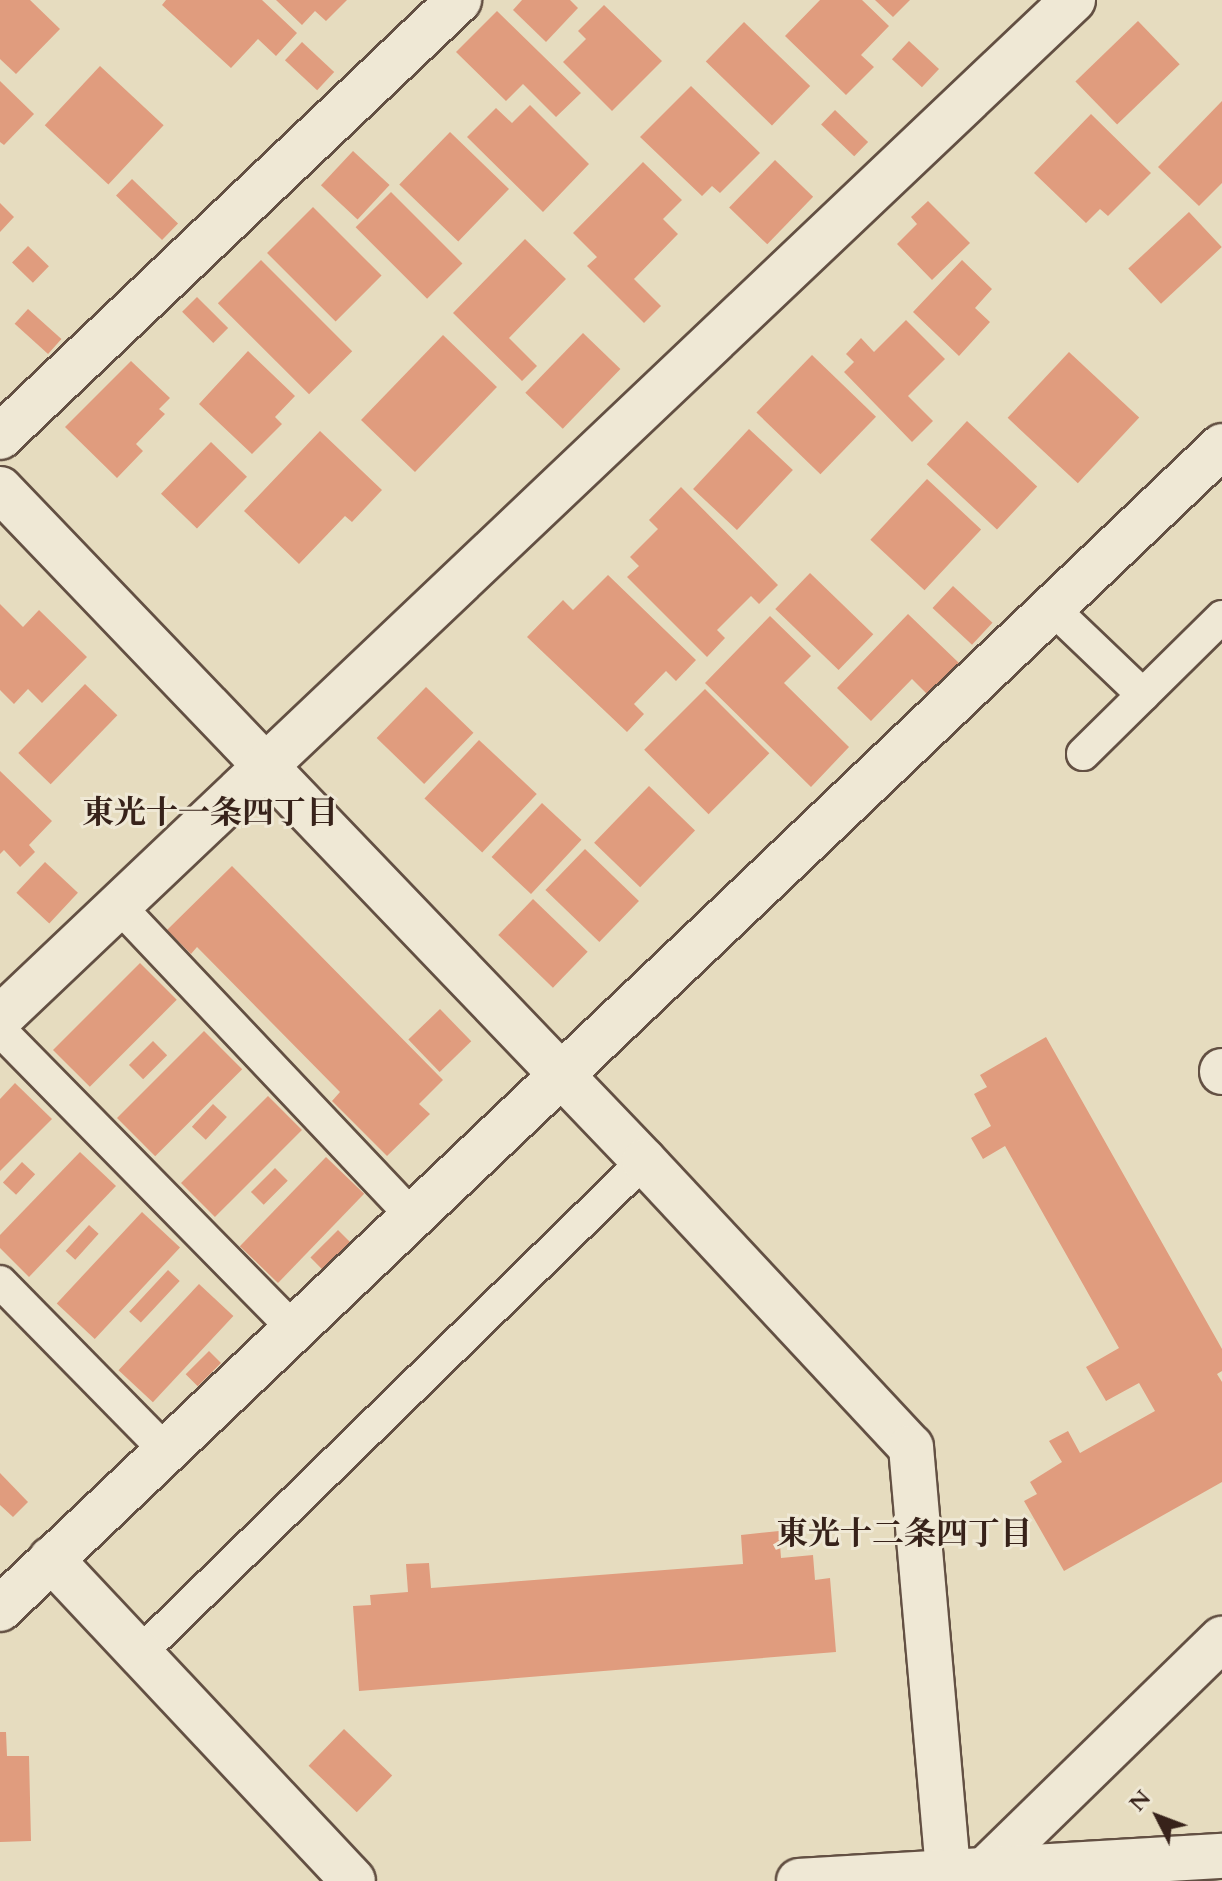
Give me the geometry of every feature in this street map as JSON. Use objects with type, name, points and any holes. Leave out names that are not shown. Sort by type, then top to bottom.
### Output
[{"type":"street","points":[[0,437],[459,0]]},
{"type":"street","points":[[0,1018],[1073,0]]},
{"type":"street","points":[[0,1609],[1222,446]]},
{"type":"street","points":[[0,489],[644,1161],[911,1447],[968,1870]]},
{"type":"street","points":[[51,1559],[353,1881]]},
{"type":"street","points":[[968,1870],[1222,1639]]},
{"type":"street","points":[[799,1881],[1222,1856]]},
{"type":"lane","points":[[1052,608],[1143,695]]},
{"type":"lane","points":[[1083,754],[1222,617]]},
{"type":"lane","points":[[120,907],[412,1216]]},
{"type":"lane","points":[[0,1030],[293,1328]]},
{"type":"lane","points":[[141,1652],[644,1161]]},
{"type":"lane","points":[[0,1282],[165,1450]]},
{"type":"building","points":[[0,0],[30,0],[60,29],[16,74],[0,59]]},
{"type":"building","points":[[166,0],[262,0],[297,33],[276,56],[258,39],[231,68],[162,5]]},
{"type":"building","points":[[276,0],[347,0],[326,21],[315,11],[302,25]]},
{"type":"building","points":[[522,0],[570,0],[578,8],[546,42],[513,10]]},
{"type":"building","points":[[820,0],[862,0],[889,26],[861,55],[874,67],[846,95],[785,36]]},
{"type":"building","points":[[875,0],[910,0],[893,17]]},
{"type":"building","points":[[604,5],[662,61],[612,111],[563,62],[586,39],[578,31]]},
{"type":"building","points":[[497,11],[581,93],[556,117],[523,84],[506,101],[456,52]]},
{"type":"building","points":[[1138,21],[1180,64],[1117,125],[1075,81]]},
{"type":"building","points":[[744,22],[810,86],[772,125],[706,62]]},
{"type":"building","points":[[909,41],[939,69],[922,87],[892,59]]},
{"type":"building","points":[[302,42],[334,72],[317,90],[285,60]]},
{"type":"building","points":[[100,66],[164,125],[108,185],[45,125]]},
{"type":"building","points":[[0,81],[34,114],[4,145],[0,142]]},
{"type":"building","points":[[691,86],[760,153],[720,193],[712,186],[702,196],[640,137]]},
{"type":"building","points":[[1222,101],[1222,183],[1199,206],[1158,167]]},
{"type":"building","points":[[530,105],[589,164],[543,212],[467,137],[496,108],[512,123]]},
{"type":"building","points":[[835,110],[868,142],[854,156],[821,124]]},
{"type":"building","points":[[1091,114],[1151,173],[1108,216],[1100,209],[1086,223],[1034,173]]},
{"type":"building","points":[[450,132],[509,189],[458,241],[399,185]]},
{"type":"building","points":[[353,151],[390,185],[358,219],[321,185]]},
{"type":"building","points":[[775,160],[813,197],[767,244],[729,207]]},
{"type":"building","points":[[643,162],[682,200],[663,219],[678,234],[634,279],[661,306],[644,323],[587,266],[597,257],[573,233]]},
{"type":"building","points":[[132,179],[178,223],[162,240],[116,196]]},
{"type":"building","points":[[391,192],[462,263],[427,299],[356,227]]},
{"type":"building","points":[[928,201],[970,243],[932,280],[897,244],[917,224],[911,217]]},
{"type":"building","points":[[0,203],[14,217],[0,232]]},
{"type":"building","points":[[313,207],[382,276],[336,322],[267,253]]},
{"type":"building","points":[[1189,212],[1222,247],[1161,304],[1128,269]]},
{"type":"building","points":[[525,239],[566,279],[509,338],[537,366],[522,381],[453,313]]},
{"type":"building","points":[[28,246],[49,266],[33,283],[12,263]]},
{"type":"building","points":[[261,260],[352,351],[309,394],[218,303]]},
{"type":"building","points":[[962,260],[992,289],[975,308],[990,322],[959,356],[913,312]]},
{"type":"building","points":[[197,297],[228,328],[213,343],[182,312]]},
{"type":"building","points":[[28,309],[61,339],[48,354],[15,324]]},
{"type":"building","points":[[906,320],[945,359],[908,396],[933,421],[912,442],[844,372],[854,362],[846,354],[861,338],[874,352]]},
{"type":"building","points":[[583,333],[620,369],[563,429],[525,393]]},
{"type":"building","points":[[443,335],[497,387],[415,472],[361,420]]},
{"type":"building","points":[[248,351],[295,396],[275,417],[282,424],[252,454],[199,404]]},
{"type":"building","points":[[1069,352],[1139,417],[1078,483],[1008,418]]},
{"type":"building","points":[[812,355],[876,417],[820,474],[756,413]]},
{"type":"building","points":[[131,361],[170,398],[159,409],[165,414],[136,444],[143,451],[117,478],[65,427]]},
{"type":"building","points":[[967,421],[1037,486],[997,530],[927,464]]},
{"type":"building","points":[[749,429],[793,470],[737,530],[693,489]]},
{"type":"building","points":[[320,431],[382,490],[352,522],[345,516],[299,564],[244,511]]},
{"type":"building","points":[[211,442],[247,477],[197,529],[161,494]]},
{"type":"building","points":[[927,479],[981,529],[925,590],[870,540]]},
{"type":"building","points":[[681,487],[778,585],[759,604],[751,596],[717,630],[725,638],[707,657],[627,577],[639,566],[630,557],[658,529],[649,520]]},
{"type":"building","points":[[810,573],[873,634],[839,670],[775,609]]},
{"type":"building","points":[[608,575],[696,660],[676,681],[666,671],[634,704],[644,714],[627,732],[527,637],[563,600],[573,610]]},
{"type":"building","points":[[953,586],[992,623],[972,645],[933,608]]},
{"type":"building","points":[[0,604],[23,627],[39,610],[87,657],[42,703],[28,689],[14,704],[0,690]]},
{"type":"building","points":[[908,614],[959,663],[928,695],[912,679],[871,721],[837,688]]},
{"type":"building","points":[[770,616],[811,656],[784,683],[849,747],[811,787],[705,683]]},
{"type":"building","points":[[85,684],[117,715],[51,784],[18,753]]},
{"type":"building","points":[[426,687],[473,733],[424,784],[377,738]]},
{"type":"building","points":[[705,689],[769,753],[709,814],[644,750]]},
{"type":"building","points":[[479,740],[537,794],[482,852],[424,799]]},
{"type":"building","points":[[0,771],[52,821],[29,845],[35,852],[20,867],[4,850],[0,854]]},
{"type":"building","points":[[649,786],[695,830],[640,887],[594,843]]},
{"type":"building","points":[[542,803],[581,840],[531,894],[492,857]]},
{"type":"building","points":[[585,849],[639,901],[599,942],[545,890]]},
{"type":"building","points":[[45,862],[78,893],[49,923],[16,893]]},
{"type":"building","points":[[232,866],[443,1080],[419,1104],[430,1114],[387,1156],[332,1101],[340,1092],[197,947],[191,954],[167,930]]},
{"type":"building","points":[[533,899],[588,952],[553,988],[498,935]]},
{"type":"building","points":[[140,963],[177,1000],[90,1087],[53,1050]]},
{"type":"building","points":[[440,1009],[471,1041],[440,1072],[408,1040]]},
{"type":"building","points":[[204,1031],[242,1069],[155,1156],[117,1118]]},
{"type":"building","points":[[1046,1037],[1222,1349],[1222,1371],[1217,1374],[1222,1382],[1222,1482],[1064,1571],[1024,1501],[1037,1494],[1030,1482],[1062,1462],[1049,1441],[1068,1431],[1080,1453],[1155,1411],[1139,1383],[1106,1401],[1086,1367],[1119,1348],[1005,1146],[983,1159],[971,1138],[991,1126],[974,1094],[987,1087],[980,1075]]},
{"type":"building","points":[[153,1041],[167,1055],[143,1079],[129,1065]]},
{"type":"building","points":[[15,1083],[52,1119],[0,1171],[0,1099]]},
{"type":"building","points":[[268,1096],[302,1130],[215,1217],[181,1183]]},
{"type":"building","points":[[213,1104],[227,1117],[206,1140],[192,1127]]},
{"type":"building","points":[[80,1152],[116,1186],[29,1277],[0,1248],[0,1235]]},
{"type":"building","points":[[326,1157],[364,1194],[278,1283],[240,1246]]},
{"type":"building","points":[[22,1162],[35,1174],[16,1195],[3,1182]]},
{"type":"building","points":[[275,1168],[288,1181],[264,1205],[251,1192]]},
{"type":"building","points":[[142,1212],[180,1247],[95,1339],[57,1303]]},
{"type":"building","points":[[89,1225],[99,1234],[75,1260],[66,1251]]},
{"type":"building","points":[[338,1230],[351,1243],[323,1270],[310,1258]]},
{"type":"building","points":[[168,1270],[180,1281],[141,1323],[129,1312]]},
{"type":"building","points":[[199,1284],[233,1316],[153,1402],[119,1370]]},
{"type":"building","points":[[209,1351],[221,1363],[198,1386],[186,1374]]},
{"type":"building","points":[[0,1473],[28,1502],[13,1517],[0,1505]]},
{"type":"building","points":[[779,1531],[781,1558],[813,1555],[815,1580],[830,1578],[836,1652],[359,1691],[353,1606],[371,1605],[370,1595],[408,1592],[406,1564],[429,1563],[431,1588],[743,1564],[741,1535]]},
{"type":"building","points":[[344,1729],[392,1776],[357,1812],[309,1766]]},
{"type":"building","points":[[0,1732],[6,1732],[7,1756],[29,1756],[31,1841],[0,1842]]},
{"type":"district","name":"東光十一条四丁目","points":[[210,813]]},
{"type":"district","name":"東光十二条四丁目","points":[[904,1534]]}]
